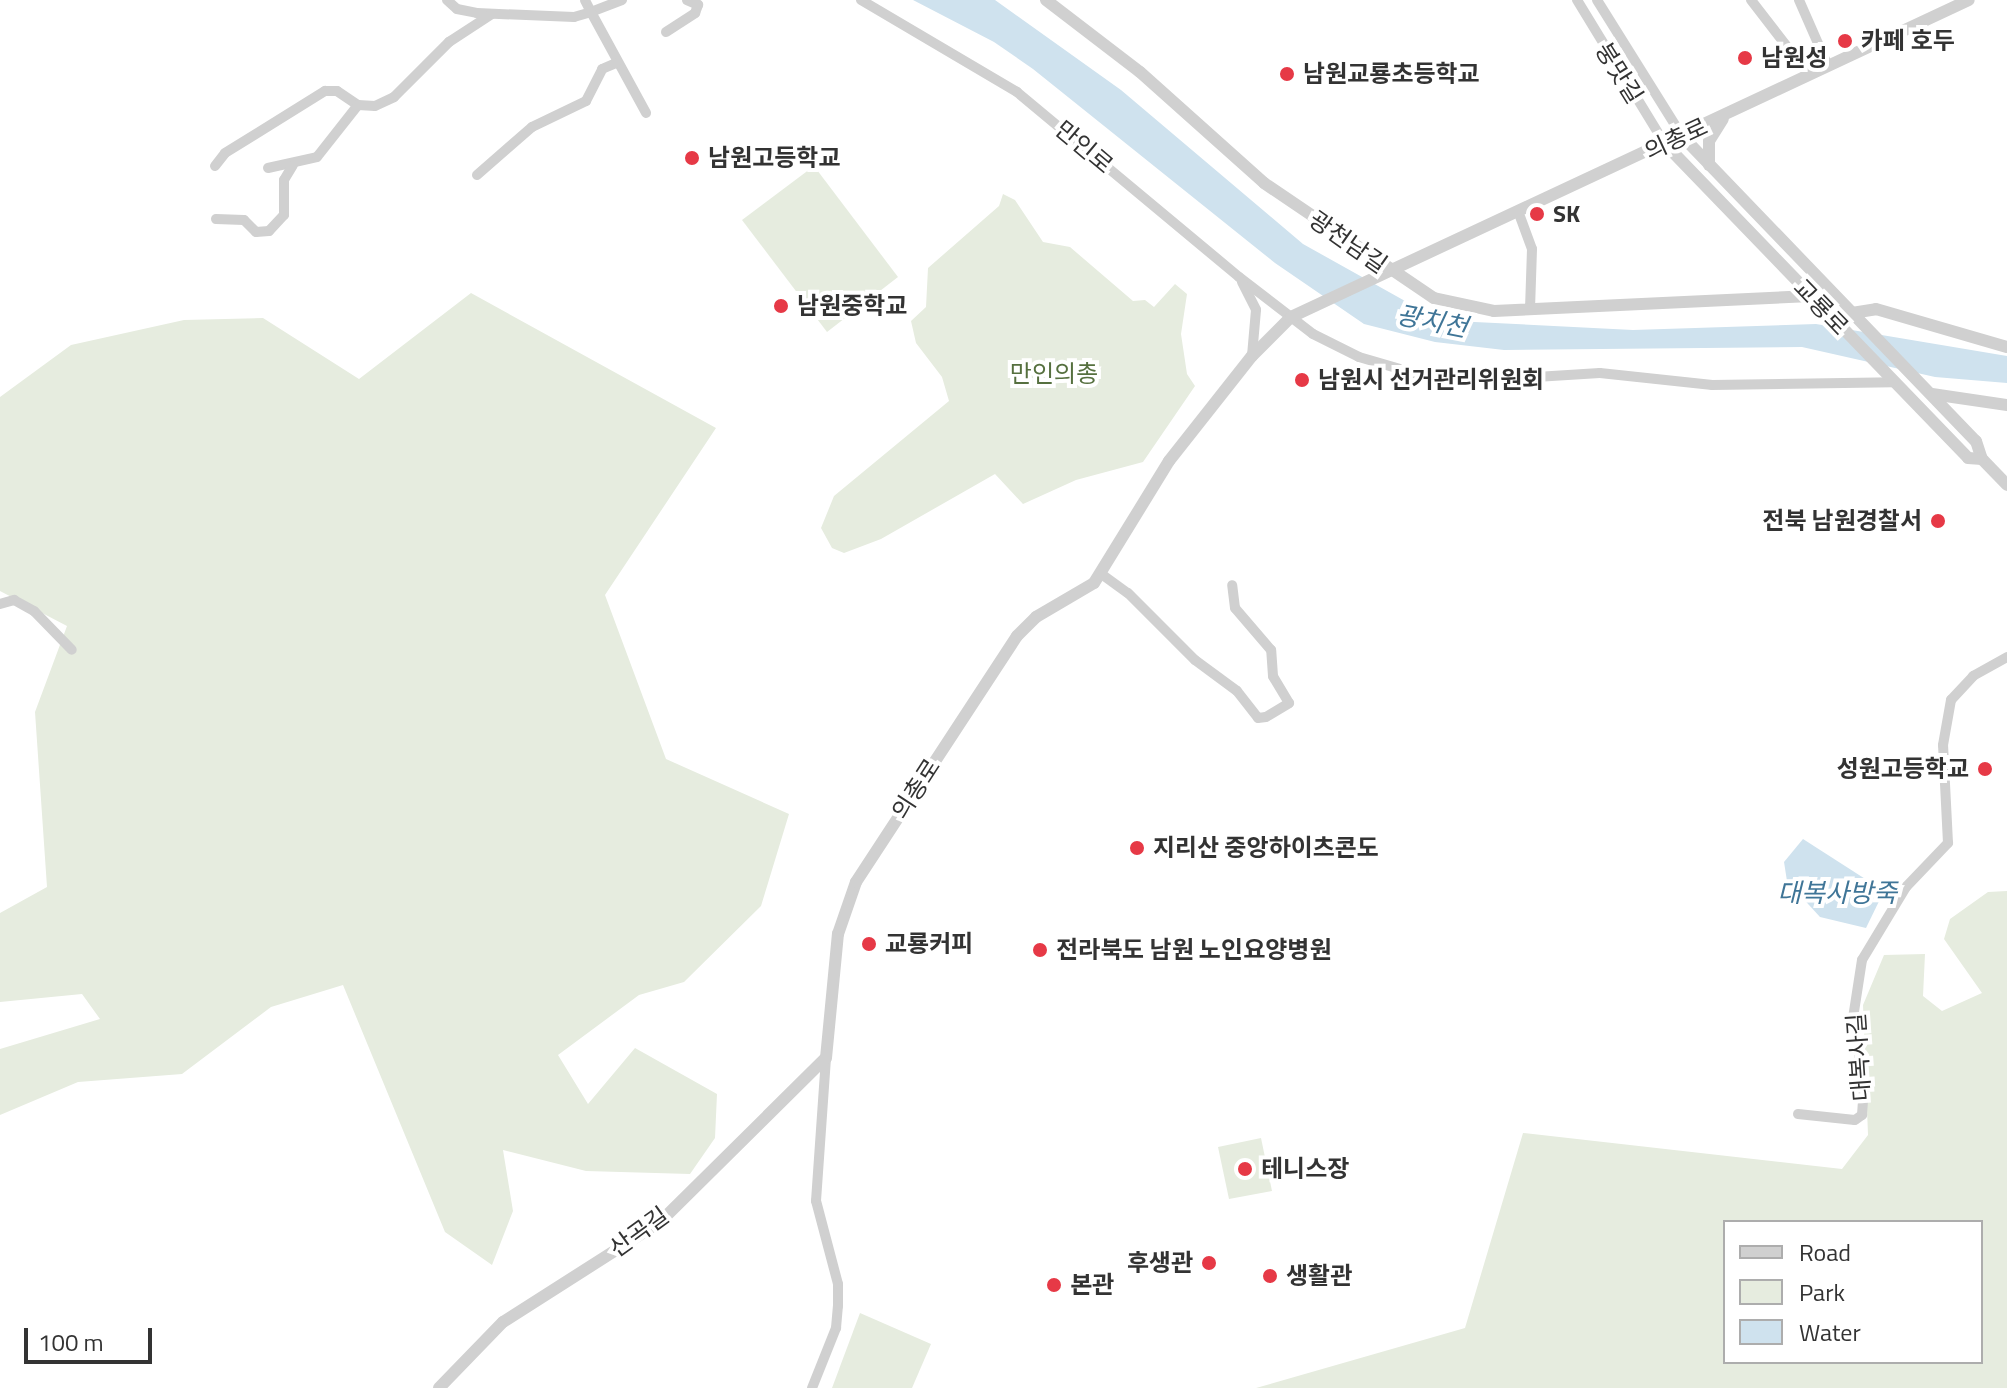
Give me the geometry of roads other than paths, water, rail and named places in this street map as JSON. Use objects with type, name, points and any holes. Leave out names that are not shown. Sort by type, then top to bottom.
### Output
[{"type":"street","points":[[447,0],[457,9],[492,14],[574,17],[622,0]]},
{"type":"street","points":[[585,0],[616,63],[646,113]]},
{"type":"street","points":[[666,32],[695,13],[698,5],[687,0]]},
{"type":"street","name":"만인로","points":[[861,0],[1025,97],[1239,277],[1291,317],[1344,351],[1448,379],[1502,382],[1600,373],[1712,385],[1893,382]]},
{"type":"street","name":"광천남길","points":[[1046,0],[1140,72],[1264,183],[1385,272],[1434,298],[1463,307],[1530,310],[1733,296],[1811,296]]},
{"type":"street","name":"붕맛길","points":[[1577,0],[1665,144]]},
{"type":"street","name":"붕맛길","points":[[1597,0],[1682,136]]},
{"type":"street","points":[[1751,0],[1809,75]]},
{"type":"street","points":[[1799,0],[1828,66]]},
{"type":"street","name":"의총로","points":[[812,1388],[836,1328],[838,1306],[838,1284],[816,1201],[838,934],[856,882],[1017,636],[1036,617],[1094,583],[1169,461],[1252,356],[1291,317],[1969,0]]},
{"type":"street","points":[[268,168],[293,165],[317,157],[331,145],[358,105],[394,97],[449,42],[492,14]]},
{"type":"street","points":[[477,175],[532,127],[586,101],[602,69],[616,63]]},
{"type":"street","points":[[215,166],[225,153],[325,91],[337,91],[358,105]]},
{"type":"street","points":[[1709,165],[1712,134],[1732,112]]},
{"type":"street","name":"교룡로","points":[[1682,136],[1976,441],[1982,459],[2007,485]]},
{"type":"street","name":"교룡로","points":[[1665,144],[1968,458],[1982,459]]},
{"type":"street","points":[[216,219],[244,220],[256,232],[269,231],[284,215],[284,180],[293,165]]},
{"type":"street","points":[[1518,211],[1532,249],[1530,310]]},
{"type":"street","points":[[1239,277],[1256,310],[1252,356]]},
{"type":"street","points":[[1852,313],[1876,309],[2007,347]]},
{"type":"street","points":[[1932,394],[2007,405]]},
{"type":"street","points":[[1952,417],[1988,402]]},
{"type":"street","points":[[1100,573],[1128,593],[1195,660],[1237,691],[1258,718],[1266,717],[1289,703],[1273,676],[1271,650],[1235,608],[1232,585]]},
{"type":"street","points":[[0,604],[14,600],[34,611],[72,650]]},
{"type":"street","name":"대복사길","points":[[1798,1114],[1855,1120],[1862,1115],[1864,1084],[1853,1018],[1862,960],[1906,887],[1948,843],[1943,745],[1951,700],[1973,676],[2007,657]]},
{"type":"street","name":"산곡길","points":[[439,1388],[503,1322],[660,1222],[826,1058]]},
{"type":"water","name":"광치천","points":[[913,0],[995,0],[1121,90],[1303,244],[1414,306],[1454,321],[1633,330],[1816,324],[2007,356],[2007,383],[1935,377],[1802,347],[1504,350],[1435,342],[1364,324],[1275,263],[1033,69],[994,42]]},
{"type":"water","name":"대복사방죽","points":[[1803,839],[1884,891],[1866,928],[1820,917],[1787,881],[1784,862]]},
{"type":"place","name":"카페 호두","points":[[1845,41]]},
{"type":"place","name":"남원성","points":[[1745,58]]},
{"type":"place","name":"남원교룡초등학교","points":[[1287,74]]},
{"type":"place","name":"남원고등학교","points":[[692,158]]},
{"type":"place","name":"SK","points":[[1537,214]]},
{"type":"place","name":"남원중학교","points":[[781,306]]},
{"type":"place","name":"남원시 선거관리위원회","points":[[1302,380]]},
{"type":"place","name":"전북 남원경찰서","points":[[1938,521]]},
{"type":"place","name":"성원고등학교","points":[[1985,769]]},
{"type":"place","name":"지리산 중앙하이츠콘도","points":[[1137,848]]},
{"type":"place","name":"교룡커피","points":[[869,944]]},
{"type":"place","name":"전라북도 남원 노인요양병원","points":[[1040,950]]},
{"type":"place","name":"테니스장","points":[[1245,1169]]},
{"type":"place","name":"후생관","points":[[1209,1263]]},
{"type":"place","name":"생활관","points":[[1270,1276]]},
{"type":"place","name":"본관","points":[[1054,1285]]},
{"type":"park label","name":"만인의총","points":[[1054,374]]}]
